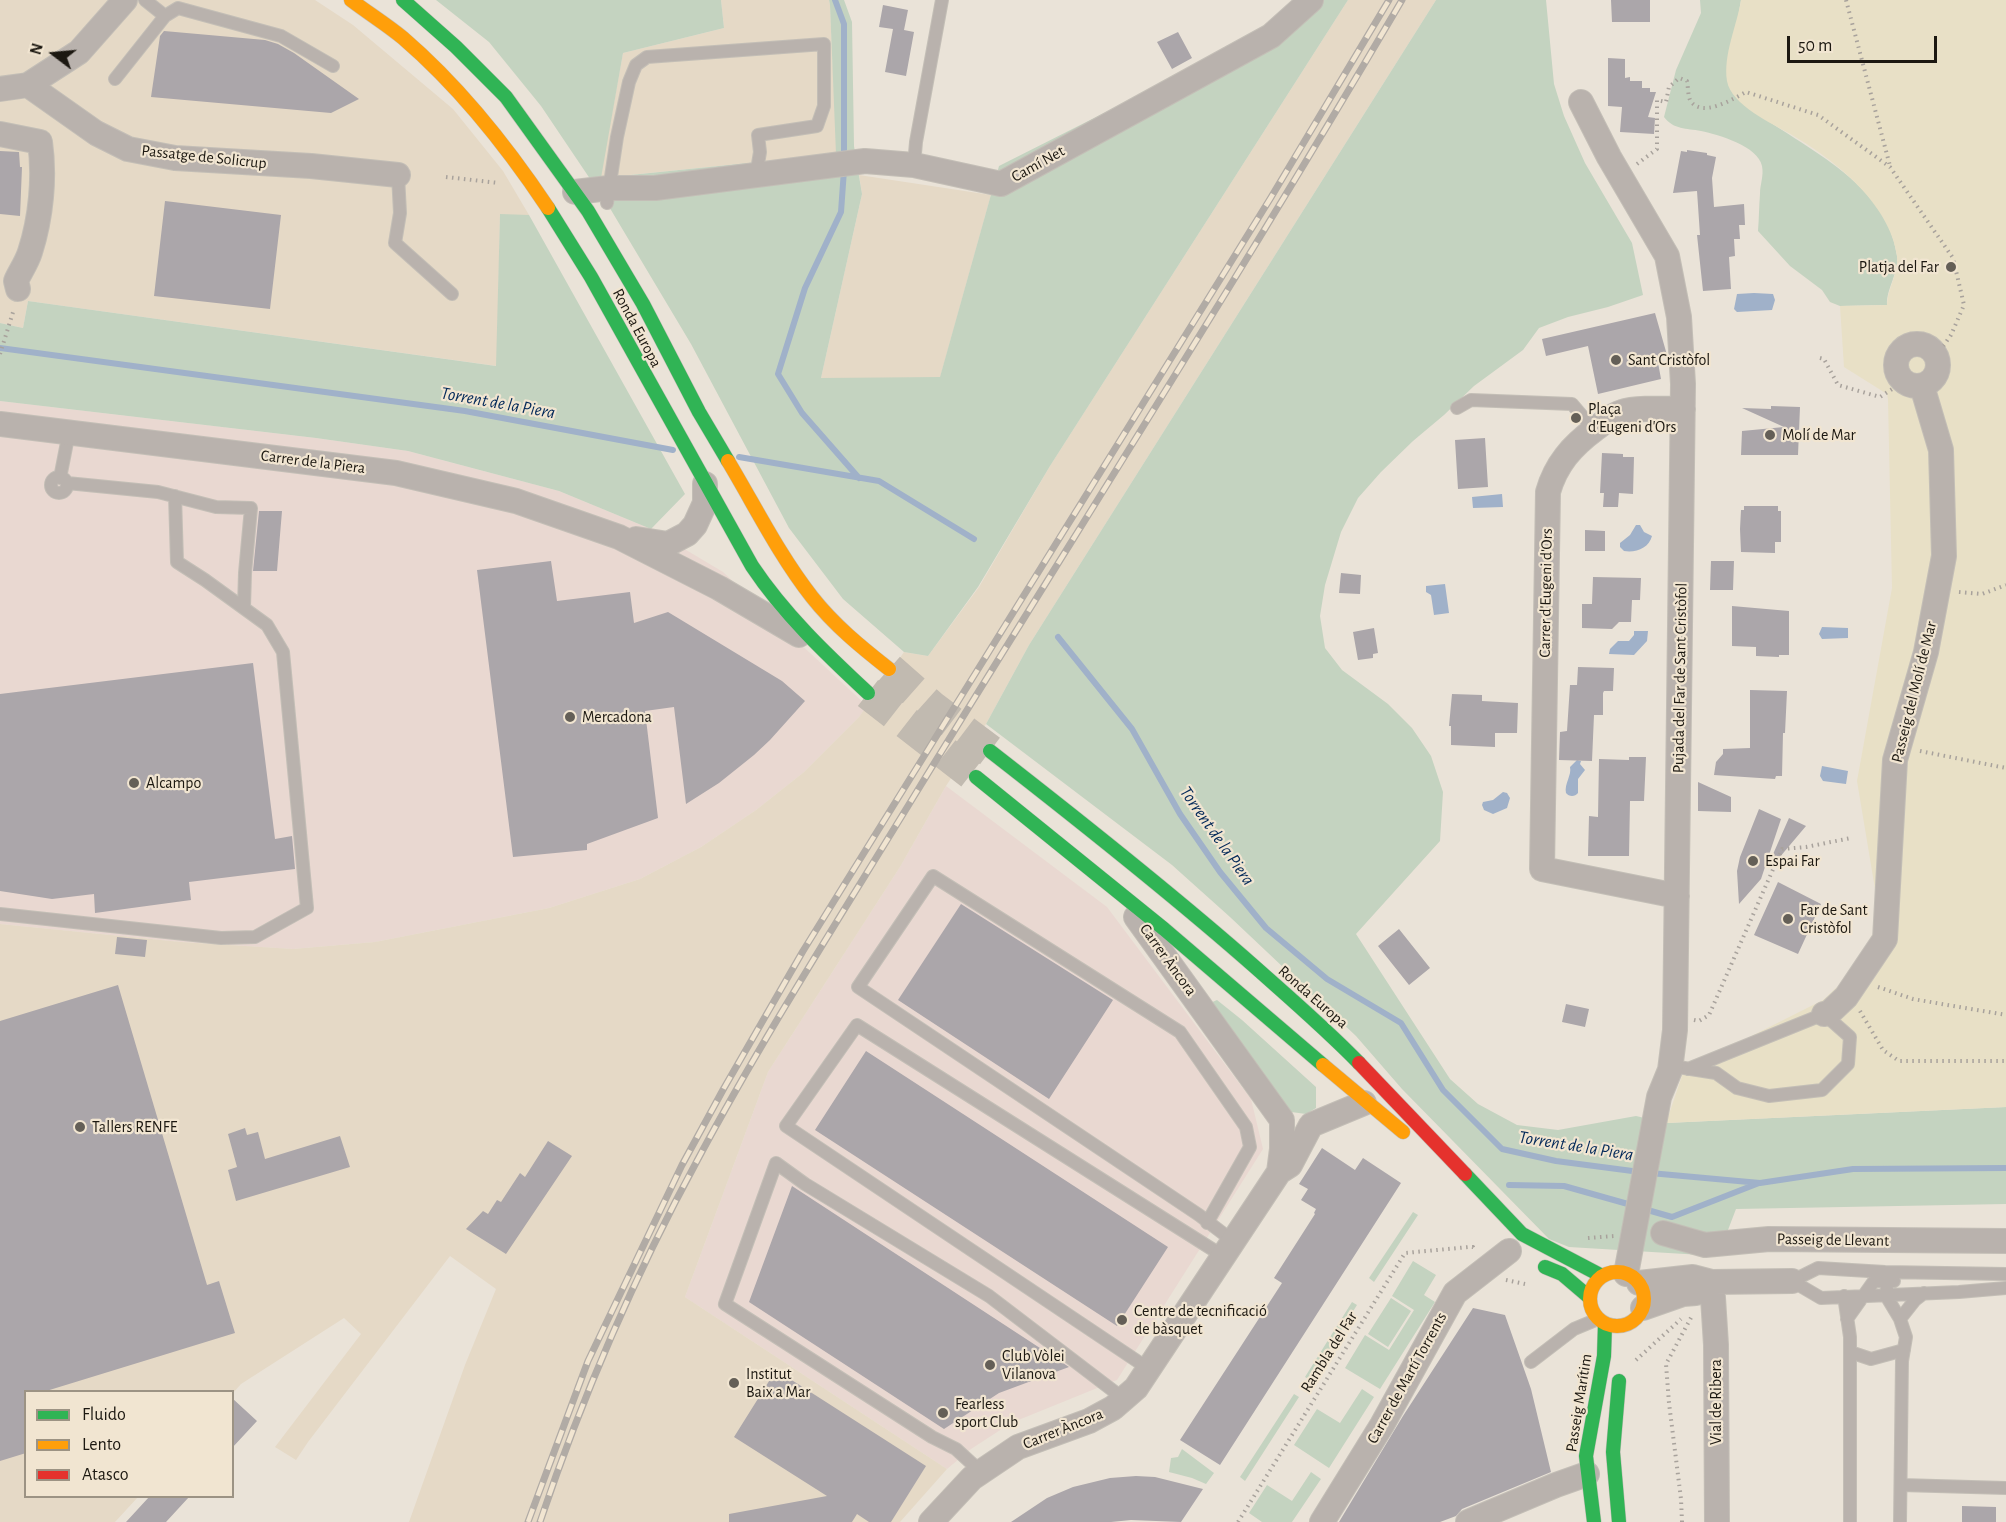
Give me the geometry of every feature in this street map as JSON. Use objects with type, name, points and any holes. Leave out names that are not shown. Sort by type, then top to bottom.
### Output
[{"type":"street","points":[[0,89],[28,85],[79,52],[125,0]]},
{"type":"street","name":"Ronda Europa","points":[[351,0],[385,24],[457,87],[499,137],[563,232],[604,300],[658,401],[759,577],[787,614],[868,693]]},
{"type":"street","name":"Ronda Europa","points":[[403,0],[456,47],[506,97],[595,199],[644,304],[699,412],[772,535],[813,598],[851,639],[889,669]]},
{"type":"street","name":"Camí Net","points":[[595,199],[655,188],[865,161],[914,165],[1001,184],[1271,36],[1311,0]]},
{"type":"street","name":"Passatge de Solicrup","points":[[28,85],[96,133],[128,149],[175,158],[311,166],[398,175]]},
{"type":"street","name":"Pujada del Far de Sant Cristòfol","points":[[1581,102],[1609,157],[1667,256],[1679,317],[1683,409],[1675,1030],[1679,1070],[1659,1097],[1634,1234],[1633,1278]]},
{"type":"street","points":[[0,134],[40,142],[43,165],[41,195],[30,254],[16,281],[18,289]]},
{"type":"street","name":"Passeig del Molí de Mar","points":[[1824,1014],[1829,1013],[1853,986],[1885,939],[1895,760],[1926,652],[1944,556],[1941,450],[1913,383],[1898,373],[1896,364],[1899,354],[1906,348],[1916,345],[1925,346],[1936,356]]},
{"type":"street","points":[[1913,383],[1930,381],[1936,374],[1938,365],[1936,356]]},
{"type":"street","name":"Carrer d'Eugeni d'Ors","points":[[1677,896],[1542,869],[1548,492],[1560,462],[1582,437],[1610,418],[1624,411],[1683,409]]},
{"type":"street","name":"Carrer de la Piera","points":[[0,424],[396,473],[516,501],[618,537],[720,588],[817,645]]},
{"type":"street","name":"Carrer de la Piera","points":[[618,537],[668,543],[687,534],[695,525],[705,503],[704,482]]},
{"type":"street","name":"Ronda Europa","points":[[990,751],[1109,843],[1221,937],[1333,1036],[1522,1234],[1602,1276]]},
{"type":"street","points":[[976,777],[1116,888],[1287,1032],[1364,1103],[1388,1117],[1416,1145]]},
{"type":"street","name":"Carrer Àncora","points":[[1116,888],[1282,1120],[1279,1172]]},
{"type":"street","points":[[1282,1120],[1311,1125],[1364,1103]]},
{"type":"street","name":"Carrer Àncora","points":[[931,1522],[972,1478],[1018,1447],[1089,1421],[1113,1408],[1136,1388],[1279,1172],[1290,1165],[1311,1125]]},
{"type":"street","name":"Passeig de Llevant","points":[[1662,1233],[1705,1245],[1769,1239],[2006,1241]]},
{"type":"street","points":[[1515,1252],[1562,1274],[1589,1297]]},
{"type":"street","name":"Carrer de Martí Torrents","points":[[1322,1522],[1382,1425],[1455,1293],[1515,1252]]},
{"type":"street","points":[[1712,1282],[1696,1293],[1683,1294],[1632,1323],[1618,1327],[1602,1322],[1592,1311],[1589,1297],[1594,1284],[1602,1276],[1614,1272],[1633,1278],[1693,1277],[1712,1282],[1792,1281]]},
{"type":"street","points":[[1632,1323],[1644,1293],[1633,1278]]},
{"type":"street","name":"Vial de Ribera","points":[[1712,1282],[1716,1345],[1717,1522]]},
{"type":"street","name":"Passeig Marítim","points":[[1594,1522],[1587,1474],[1588,1441],[1604,1356],[1602,1322]]},
{"type":"street","points":[[1619,1522],[1612,1455],[1621,1370]]},
{"type":"street","points":[[1468,1522],[1587,1474]]},
{"type":"lane","points":[[145,0],[165,16]]},
{"type":"lane","points":[[914,165],[916,142],[942,0]]},
{"type":"lane","points":[[115,79],[165,16],[178,8],[281,36],[333,66]]},
{"type":"lane","points":[[595,199],[617,137],[629,82],[636,65],[647,57],[824,45],[824,106],[817,126],[758,135],[760,152],[756,176]]},
{"type":"lane","points":[[398,175],[400,213],[395,243],[452,294]]},
{"type":"lane","points":[[1457,408],[1472,400],[1572,404],[1594,430]]},
{"type":"lane","points":[[69,432],[64,480],[158,492],[216,507],[251,508],[244,573],[244,608]]},
{"type":"lane","points":[[0,914],[221,938],[255,937],[307,908],[283,652],[267,625],[177,562],[175,496]]},
{"type":"lane","points":[[1207,1223],[1250,1147],[1246,1127],[1180,1032],[933,876],[858,987],[1199,1215],[1228,1249]]},
{"type":"lane","points":[[1679,1070],[1716,1073],[1737,1088],[1770,1096],[1822,1090],[1848,1064],[1850,1037],[1824,1014]]},
{"type":"lane","name":"Passeig del Molí de Mar","points":[[1679,1070],[1824,1014]]},
{"type":"lane","points":[[1149,1369],[786,1126],[857,1025],[1228,1249]]},
{"type":"lane","points":[[981,1472],[956,1449],[932,1437],[725,1304],[776,1163],[805,1184],[989,1296],[1124,1399]]},
{"type":"lane","points":[[1792,1281],[1818,1268],[1931,1281],[1944,1273],[2006,1274]]},
{"type":"lane","points":[[1886,1276],[1888,1299],[1900,1319],[1906,1337],[1900,1522]]},
{"type":"lane","points":[[1847,1319],[1874,1281],[1886,1276]]},
{"type":"lane","points":[[1792,1281],[1821,1298],[2006,1288]]},
{"type":"lane","points":[[1900,1319],[1915,1300],[1924,1293]]},
{"type":"lane","points":[[1844,1296],[1850,1352],[1851,1522]]},
{"type":"lane","points":[[1531,1362],[1574,1329],[1602,1322]]},
{"type":"lane","points":[[1850,1352],[1871,1359],[1904,1350]]},
{"type":"lane","points":[[1901,1485],[2006,1488]]},
{"type":"path","points":[[1846,0],[1890,167]]},
{"type":"path","points":[[1636,165],[1657,149],[1657,100],[1666,102],[1669,87],[1679,78],[1687,81],[1689,99],[1695,105],[1709,108],[1746,92],[1818,115],[1890,167],[1953,258],[1964,305],[1952,335],[1936,356]]},
{"type":"path","points":[[446,177],[485,181]]},
{"type":"path","points":[[0,354],[13,317],[18,289]]},
{"type":"path","points":[[1820,358],[1824,359],[1838,385],[1880,397],[1913,383]]},
{"type":"path","points":[[1938,591],[1982,594],[2006,585]]},
{"type":"path","points":[[1898,747],[2006,768]]},
{"type":"path","points":[[1690,1020],[1699,1021],[1709,1015],[1782,849],[1806,847],[1851,838]]},
{"type":"path","points":[[1853,986],[2006,1015]]},
{"type":"path","points":[[1853,986],[1883,1050],[1899,1061],[2006,1060]]},
{"type":"path","points":[[1584,1239],[1634,1234]]},
{"type":"path","name":"Rambla del Far","points":[[1238,1522],[1405,1253],[1473,1247]]},
{"type":"path","points":[[1682,1522],[1666,1364],[1692,1316]]},
{"type":"path","points":[[1638,1360],[1682,1318]]},
{"type":"shaded area","points":[[0,0],[315,0],[353,25],[453,109],[503,171],[529,215],[500,215],[497,366],[28,301],[23,328],[0,323]]},
{"type":"shaded area","points":[[721,0],[829,0],[837,154],[600,178],[623,53],[724,28]]},
{"type":"shaded area","points":[[1348,0],[1436,0],[1029,645],[986,724],[946,786],[900,867],[768,1072],[685,1297],[947,1469],[900,1522],[409,1522],[465,1365],[496,1289],[450,1256],[296,1460],[275,1447],[361,1334],[344,1318],[241,1384],[234,1392],[234,1390],[24,1390],[24,1498],[137,1498],[115,1522],[0,1522],[0,924],[181,942],[293,949],[375,942],[549,908],[640,879],[701,847],[756,810],[804,772],[859,717],[904,652],[928,656],[979,587],[1050,466]]},
{"type":"shaded area","points":[[859,175],[991,195],[940,378],[821,378],[862,194]]},
{"type":"shaded area","points":[[0,401],[408,451],[559,491],[651,529],[723,572],[867,706],[859,717],[804,772],[756,810],[701,847],[640,879],[549,908],[375,942],[293,949],[181,942],[0,924]]},
{"type":"shaded area","points":[[946,786],[1107,907],[1251,1099],[1263,1149],[1117,1380],[1011,1423],[971,1449],[947,1469],[685,1297],[768,1072],[900,867]]},
{"type":"green space","points":[[436,0],[721,0],[724,28],[623,53],[601,178],[836,154],[829,0],[844,0],[852,22],[854,146],[862,194],[821,378],[940,377],[999,166],[1213,58],[1282,16],[1295,0],[1348,0],[1050,466],[978,587],[928,656],[904,652],[843,599],[789,528],[691,344],[611,210],[541,106],[489,42]]},
{"type":"green space","points":[[1436,0],[1546,0],[1554,84],[1564,116],[1585,163],[1632,243],[1643,295],[1539,328],[1523,350],[1474,386],[1381,472],[1358,498],[1341,532],[1325,585],[1320,616],[1325,648],[1342,670],[1388,704],[1412,728],[1431,756],[1443,792],[1440,841],[1356,934],[1450,1079],[1478,1104],[1517,1125],[1558,1130],[1636,1116],[1666,1123],[2006,1107],[2006,1204],[1736,1209],[1718,1256],[1569,1247],[1549,1239],[1402,1089],[1356,1036],[1230,917],[1172,865],[986,724],[1029,645]]},
{"type":"green space","points":[[1700,0],[1741,0],[1738,18],[1736,97],[1833,164],[1856,183],[1875,204],[1889,228],[1897,256],[1887,305],[1840,306],[1830,302],[1822,290],[1790,266],[1758,231],[1763,173],[1759,159],[1746,147],[1737,143],[1709,133],[1681,128],[1664,117],[1676,70],[1701,13]]},
{"type":"green space","points":[[500,214],[529,215],[685,494],[651,529],[559,491],[408,451],[0,401],[0,323],[23,328],[28,301],[496,366]]},
{"type":"green space","points":[[1217,1000],[1316,1087],[1316,1108],[1306,1114],[1284,1111],[1208,1004]]},
{"type":"green space","points":[[1413,1212],[1418,1215],[1374,1282],[1369,1278]]},
{"type":"green space","points":[[1413,1261],[1436,1275],[1424,1295],[1435,1302],[1380,1389],[1345,1368],[1365,1335],[1389,1350],[1414,1310],[1392,1296]]},
{"type":"green space","points":[[1391,1298],[1411,1311],[1388,1347],[1368,1334]]},
{"type":"green space","points":[[1352,1302],[1357,1305],[1310,1380],[1305,1377]]},
{"type":"green space","points":[[1362,1389],[1374,1397],[1329,1468],[1294,1445],[1317,1409],[1340,1423]]},
{"type":"green space","points":[[1294,1394],[1299,1397],[1245,1481],[1240,1477]]},
{"type":"green space","points":[[1182,1449],[1214,1473],[1206,1484],[1169,1472],[1171,1458],[1178,1457]]},
{"type":"green space","points":[[1311,1472],[1321,1479],[1292,1522],[1262,1522],[1249,1513],[1267,1485],[1292,1501]]},
{"type":"sand","points":[[1741,0],[2006,0],[2006,1107],[1666,1123],[1684,1070],[1823,1000],[1851,974],[1866,952],[1874,930],[1878,907],[1857,781],[1892,588],[1888,399],[1887,394],[1844,367],[1840,306],[1887,305],[1897,256],[1884,219],[1858,185],[1809,145],[1744,106],[1730,90],[1727,81],[1727,61]]},
{"type":"water","points":[[1737,294],[1773,294],[1775,300],[1772,310],[1737,312],[1734,309]]},
{"type":"water","points":[[1502,494],[1503,507],[1473,508],[1472,497]]},
{"type":"water","points":[[1636,525],[1640,525],[1644,532],[1652,536],[1648,544],[1641,549],[1624,551],[1620,543],[1630,535]]},
{"type":"water","points":[[1445,584],[1449,613],[1434,615],[1431,595],[1426,592],[1426,586]]},
{"type":"water","points":[[1822,627],[1848,628],[1848,638],[1822,639],[1819,634]]},
{"type":"water","points":[[1634,631],[1648,631],[1647,641],[1634,655],[1609,654],[1610,649],[1618,641],[1629,641]]},
{"type":"water","points":[[1577,760],[1581,761],[1580,764],[1585,770],[1578,779],[1578,793],[1570,796],[1566,793],[1566,786],[1570,767]]},
{"type":"water","points":[[1822,766],[1848,771],[1846,784],[1823,781],[1820,776]]},
{"type":"water","points":[[1503,792],[1507,793],[1510,798],[1507,808],[1493,814],[1484,810],[1483,802],[1493,800]]},
{"type":"building","points":[[1611,0],[1650,0],[1650,22],[1612,22]]},
{"type":"building","points":[[883,5],[908,10],[904,30],[914,32],[906,76],[885,72],[893,29],[879,27]]},
{"type":"building","points":[[164,31],[265,40],[278,44],[359,99],[331,113],[151,97],[160,36]]},
{"type":"building","points":[[1178,32],[1192,58],[1172,69],[1157,42]]},
{"type":"building","points":[[1608,58],[1625,59],[1625,78],[1630,77],[1630,81],[1642,81],[1642,88],[1650,88],[1650,92],[1656,92],[1648,117],[1655,118],[1654,134],[1620,132],[1622,107],[1608,106]]},
{"type":"building","points":[[1687,150],[1716,157],[1712,178],[1714,207],[1744,204],[1745,225],[1739,225],[1740,239],[1734,239],[1735,256],[1729,257],[1731,289],[1703,291],[1697,235],[1700,235],[1697,191],[1673,193],[1681,151],[1687,152]]},
{"type":"building","points":[[0,151],[19,152],[20,167],[22,167],[20,216],[0,214]]},
{"type":"building","points":[[165,201],[281,215],[270,309],[154,296]]},
{"type":"building","name":"Sant Cristòfol","points":[[1655,313],[1667,355],[1657,357],[1661,379],[1598,394],[1588,346],[1546,356],[1542,339]]},
{"type":"building","name":"Molí de Mar","points":[[1771,406],[1800,407],[1798,455],[1741,455],[1742,431],[1784,427],[1742,408],[1771,409]]},
{"type":"building","points":[[1485,438],[1488,487],[1458,489],[1455,440]]},
{"type":"building","points":[[1602,453],[1634,457],[1633,494],[1619,493],[1618,507],[1603,507],[1604,493],[1600,493]]},
{"type":"building","points":[[1744,506],[1778,506],[1778,511],[1781,511],[1781,542],[1775,542],[1775,553],[1741,552],[1741,510],[1744,510]]},
{"type":"building","points":[[259,511],[282,511],[277,571],[253,571]]},
{"type":"building","points":[[1585,530],[1605,531],[1605,551],[1585,551]]},
{"type":"building","name":"Mercadona","points":[[551,561],[557,601],[630,592],[634,623],[668,612],[782,681],[805,701],[754,755],[719,783],[686,804],[674,707],[645,711],[658,818],[587,844],[587,850],[513,857],[477,570]]},
{"type":"building","points":[[1711,561],[1734,561],[1733,590],[1710,590]]},
{"type":"building","points":[[1341,573],[1361,575],[1360,594],[1339,593]]},
{"type":"building","points":[[1593,577],[1641,578],[1640,600],[1632,600],[1631,622],[1619,622],[1612,629],[1582,628],[1582,604],[1592,604]]},
{"type":"building","points":[[1732,606],[1789,611],[1789,655],[1756,656],[1756,647],[1732,646]]},
{"type":"building","points":[[1374,628],[1378,653],[1373,654],[1373,658],[1358,660],[1353,632]]},
{"type":"building","name":"Alcampo","points":[[253,663],[275,839],[292,836],[295,869],[189,882],[191,900],[95,913],[94,894],[52,899],[0,891],[0,694]]},
{"type":"building","points":[[1578,667],[1614,668],[1613,691],[1603,693],[1603,715],[1594,715],[1592,761],[1559,760],[1560,732],[1567,731],[1570,685],[1577,685]]},
{"type":"building","points":[[1750,690],[1787,691],[1782,776],[1776,776],[1775,779],[1714,775],[1716,762],[1723,754],[1723,749],[1750,748]]},
{"type":"building","points":[[1452,694],[1482,695],[1482,701],[1518,703],[1517,733],[1495,733],[1495,747],[1451,745],[1451,726],[1449,726]]},
{"type":"building","points":[[1629,757],[1646,757],[1644,801],[1630,801],[1629,856],[1588,856],[1589,816],[1598,817],[1599,759],[1629,760]]},
{"type":"building","points":[[1698,782],[1731,797],[1731,812],[1698,811]]},
{"type":"building","name":"Espai Far","points":[[1759,809],[1781,819],[1761,879],[1739,904],[1737,871],[1740,857]]},
{"type":"building","points":[[1789,818],[1806,826],[1774,864],[1770,861]]},
{"type":"building","name":"Far de Sant Cristòfol","points":[[1778,882],[1821,904],[1798,954],[1754,935]]},
{"type":"building","points":[[961,904],[1113,1000],[1049,1099],[898,1000]]},
{"type":"building","points":[[1399,929],[1430,968],[1409,985],[1378,946]]},
{"type":"building","points":[[117,937],[147,940],[145,957],[115,954]]},
{"type":"building","name":"Tallers RENFE","points":[[118,985],[207,1285],[219,1281],[235,1333],[50,1390],[24,1390],[24,1454],[0,1461],[0,1021]]},
{"type":"building","points":[[1566,1004],[1589,1009],[1585,1027],[1562,1022]]},
{"type":"building","points":[[866,1051],[1168,1247],[1117,1326],[815,1130]]},
{"type":"building","points":[[245,1128],[247,1135],[258,1132],[265,1159],[340,1136],[350,1167],[236,1201],[228,1170],[237,1167],[228,1134]]},
{"type":"building","points":[[548,1141],[572,1156],[506,1254],[466,1229],[483,1211],[488,1214],[497,1200],[501,1202],[520,1173],[525,1177]]},
{"type":"building","points":[[1322,1148],[1355,1170],[1363,1158],[1401,1183],[1220,1465],[1180,1440],[1282,1283],[1274,1278],[1315,1214],[1316,1209],[1301,1200],[1308,1189],[1299,1184]]},
{"type":"building","points":[[792,1186],[1069,1367],[999,1393],[944,1429],[749,1302]]},
{"type":"building","points":[[1473,1308],[1505,1315],[1531,1389],[1551,1472],[1462,1509],[1456,1516],[1440,1522],[1339,1522],[1403,1416]]},
{"type":"building","points":[[776,1370],[926,1466],[891,1522],[869,1522],[857,1514],[852,1522],[729,1522],[729,1514],[827,1496],[734,1437]]},
{"type":"building","points":[[234,1400],[257,1421],[234,1446]]},
{"type":"building","points":[[1155,1477],[1203,1489],[1181,1522],[1131,1520],[1011,1522],[1047,1498],[1073,1487],[1110,1478]]},
{"type":"building","points":[[148,1498],[188,1498],[166,1522],[126,1522]]},
{"type":"building","points":[[1962,1506],[1996,1507],[1996,1522],[1962,1522]]},
{"type":"waterway","points":[[835,0],[844,24],[844,160]]},
{"type":"waterway","points":[[844,170],[841,212],[805,288],[778,374],[802,413],[859,478]]},
{"type":"waterway","name":"Torrent de la Piera","points":[[0,348],[465,411],[673,450]]},
{"type":"waterway","name":"Torrent de la Piera","points":[[739,457],[879,481],[974,539]]},
{"type":"waterway","name":"Torrent de la Piera","points":[[1058,637],[1132,729],[1180,814],[1220,872],[1266,928],[1327,979],[1401,1023],[1443,1090],[1502,1149],[1556,1161],[1640,1172]]},
{"type":"waterway","name":"Torrent de la Piera","points":[[1650,1173],[1760,1183],[1853,1169],[2006,1168]]},
{"type":"waterway","points":[[1644,1209],[1672,1217],[1759,1183]]},
{"type":"waterway","points":[[1509,1185],[1564,1186],[1635,1206]]},
{"type":"tunnel","points":[[889,669],[933,708],[990,751]]},
{"type":"tunnel","points":[[868,693],[976,777]]},
{"type":"railway","points":[[528,1522],[588,1361],[682,1165],[724,1088],[803,951],[1270,199],[1389,0]]},
{"type":"railway","points":[[540,1522],[592,1383],[631,1292],[724,1112],[806,972],[1223,297],[1402,0]]},
{"type":"traffic: fast","points":[[403,0],[456,47],[506,97],[588,211],[643,304],[699,412],[728,461]]},
{"type":"traffic: fast","points":[[548,208],[591,277],[752,566],[792,617],[868,693]]},
{"type":"traffic: fast","points":[[990,751],[1190,911],[1295,1002],[1359,1063]]},
{"type":"traffic: fast","points":[[976,777],[1164,929],[1323,1065]]},
{"type":"traffic: fast","points":[[1465,1174],[1522,1234],[1602,1276]]},
{"type":"traffic: fast","points":[[1545,1267],[1562,1274],[1589,1297]]},
{"type":"traffic: fast","points":[[1594,1522],[1586,1456],[1604,1356],[1605,1324]]},
{"type":"traffic: fast","points":[[1619,1381],[1613,1452],[1619,1522]]},
{"type":"traffic: slow","points":[[351,0],[403,38],[444,76],[499,139],[548,208]]},
{"type":"traffic: slow","points":[[728,461],[778,547],[812,597],[858,644],[889,669]]},
{"type":"traffic: slow","points":[[1323,1065],[1403,1132]]},
{"type":"traffic: slow","points":[[1612,1272],[1622,1272],[1632,1276],[1640,1284],[1644,1299],[1640,1314],[1632,1322],[1622,1326],[1612,1326],[1602,1322],[1594,1314],[1590,1304],[1590,1294],[1594,1284],[1602,1276],[1612,1272]]},
{"type":"traffic: jam","points":[[1359,1063],[1465,1174]]},
{"type":"place","name":"Platja del Far","points":[[1951,267]]},
{"type":"place","name":"Sant Cristòfol","points":[[1616,360]]},
{"type":"place","name":"Plaça d'Eugeni d'Ors","points":[[1576,418]]},
{"type":"place","name":"Molí de Mar","points":[[1770,435]]},
{"type":"place","name":"Mercadona","points":[[570,717]]},
{"type":"place","name":"Alcampo","points":[[134,783]]},
{"type":"place","name":"Espai Far","points":[[1753,861]]},
{"type":"place","name":"Far de Sant Cristòfol","points":[[1788,919]]},
{"type":"place","name":"Tallers RENFE","points":[[80,1127]]},
{"type":"place","name":"Centre de tecnificació de bàsquet","points":[[1122,1320]]},
{"type":"place","name":"Club Vòlei Vilanova","points":[[990,1365]]},
{"type":"place","name":"Institut Baix a Mar","points":[[734,1383]]},
{"type":"place","name":"Fearless sport Club","points":[[943,1413]]}]
